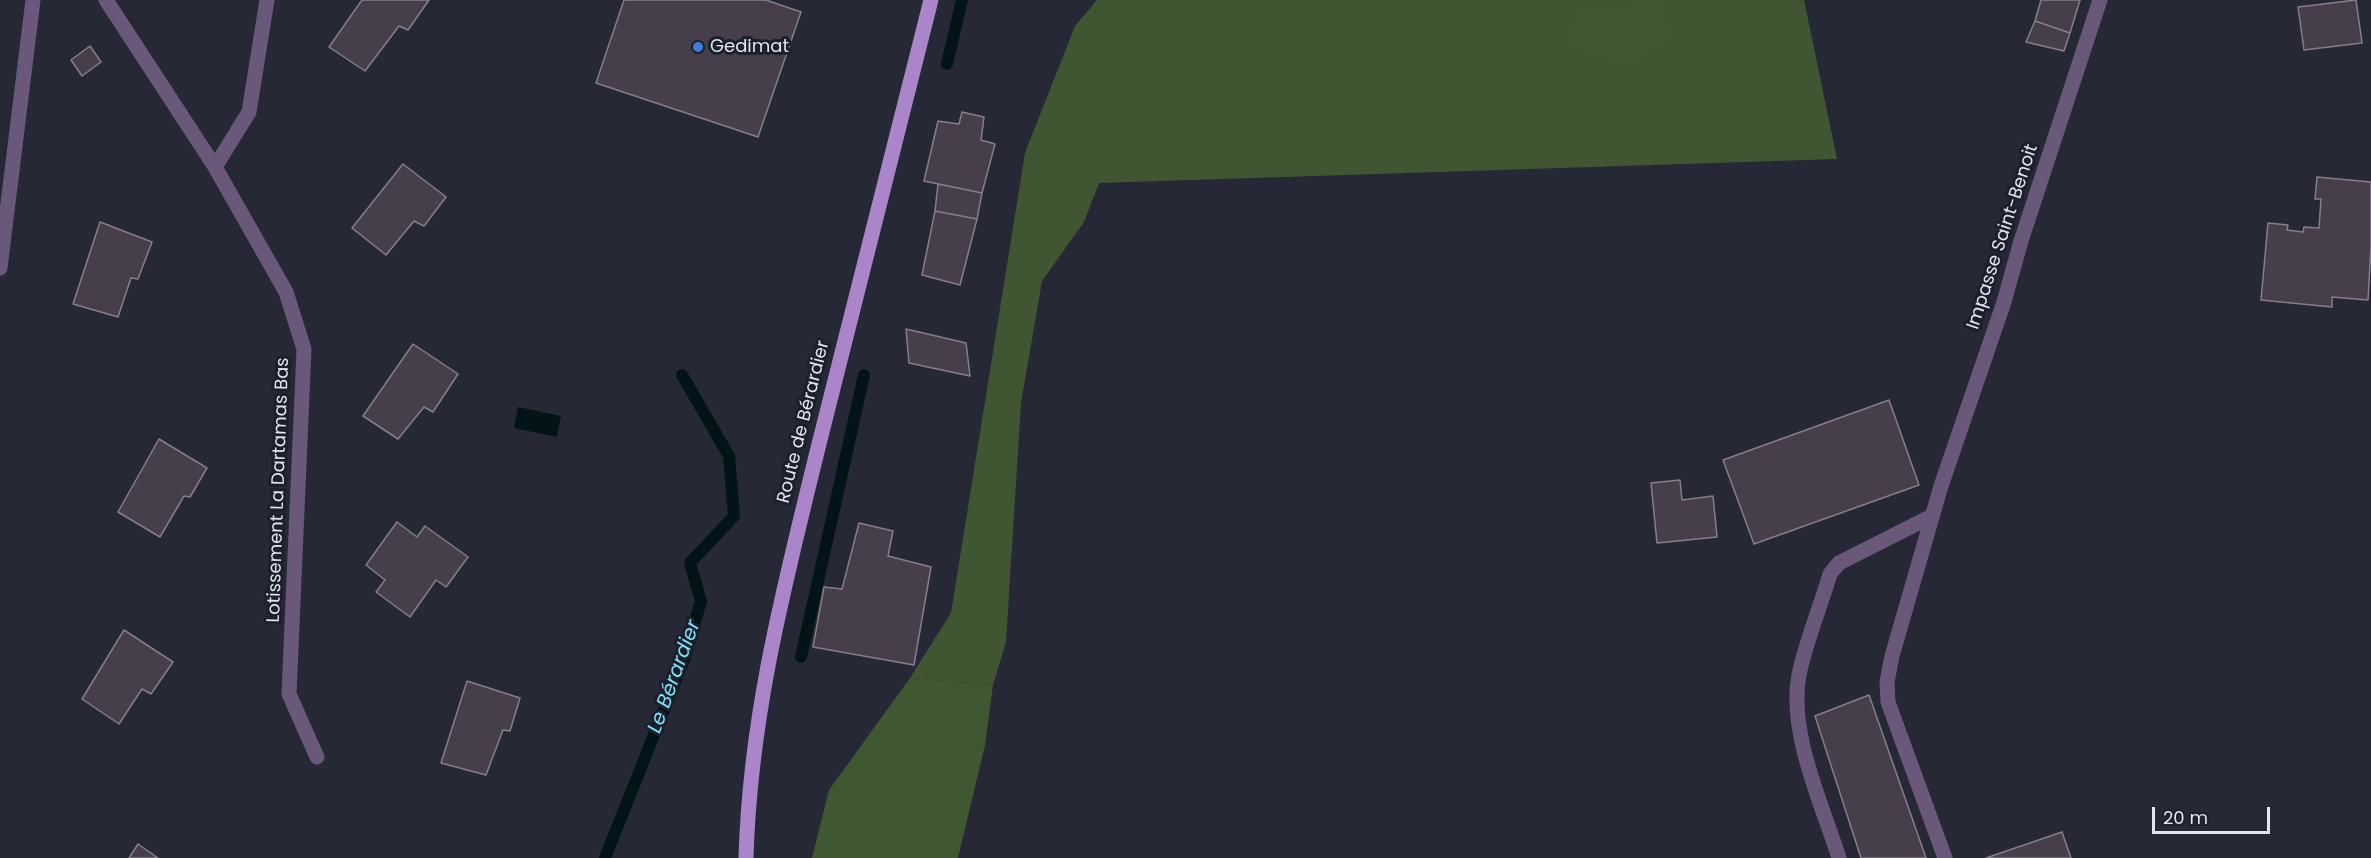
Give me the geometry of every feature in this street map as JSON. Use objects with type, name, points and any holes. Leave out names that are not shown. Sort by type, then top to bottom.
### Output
[{"type":"main road","name":"Route de Bérardier","points":[[746,858],[748,802],[757,722],[775,624],[866,251],[931,0]]},
{"type":"street","points":[[0,268],[33,0]]},
{"type":"street","name":"Lotissement La Dartamas Bas","points":[[106,0],[215,167],[286,292],[304,349],[289,694],[317,757]]},
{"type":"street","points":[[215,167],[249,112],[267,0]]},
{"type":"street","name":"Impasse Saint-Benoit","points":[[1945,858],[1888,702],[1892,656],[1941,486],[2004,302],[2021,241],[2100,0]]},
{"type":"street","points":[[1839,858],[1801,742],[1798,712],[1799,676],[1830,574],[1839,563],[1932,516]]},
{"type":"green space","points":[[1097,0],[1804,0],[1837,159],[1099,183],[1084,222],[1042,281],[1021,403],[1006,642],[993,685],[910,678],[951,613],[1025,153],[1075,26]]},
{"type":"green space","points":[[1667,0],[1670,38],[1628,67],[1566,46],[1576,10]]},
{"type":"green space","points":[[910,678],[993,685],[985,745],[958,858],[812,858],[829,790]]},
{"type":"shaded area","points":[[518,407],[561,416],[557,437],[514,428]]},
{"type":"building","points":[[362,0],[429,0],[408,30],[399,26],[365,71],[329,47]]},
{"type":"building","name":"Gedimat","points":[[624,0],[766,0],[801,12],[758,137],[596,83]]},
{"type":"building","points":[[2041,0],[2080,0],[2070,33],[2035,21]]},
{"type":"building","points":[[2356,0],[2362,43],[2304,50],[2298,7]]},
{"type":"building","points":[[2035,21],[2070,33],[2064,51],[2026,42]]},
{"type":"building","points":[[90,46],[101,62],[82,76],[71,60]]},
{"type":"building","points":[[962,112],[984,117],[981,140],[995,144],[982,193],[924,181],[938,121],[959,124]]},
{"type":"building","points":[[403,164],[446,197],[424,226],[414,221],[386,255],[352,228]]},
{"type":"building","points":[[2317,177],[2371,182],[2368,300],[2332,297],[2332,307],[2261,300],[2268,223],[2288,225],[2287,230],[2303,232],[2304,227],[2319,228],[2321,199],[2315,199]]},
{"type":"building","points":[[938,184],[982,193],[977,219],[935,211]]},
{"type":"building","points":[[935,211],[977,219],[960,285],[922,275]]},
{"type":"building","points":[[100,222],[152,242],[138,279],[131,278],[118,317],[73,304]]},
{"type":"building","points":[[906,329],[966,343],[970,376],[909,363]]},
{"type":"building","points":[[413,344],[458,374],[433,412],[424,407],[398,439],[363,416]]},
{"type":"building","points":[[1889,400],[1919,485],[1754,544],[1723,460]]},
{"type":"building","points":[[159,439],[207,468],[190,497],[184,496],[160,537],[118,512]]},
{"type":"building","points":[[1680,480],[1682,500],[1713,496],[1717,537],[1657,543],[1651,483]]},
{"type":"building","points":[[397,522],[417,537],[425,526],[468,557],[446,587],[436,580],[410,617],[376,592],[385,580],[366,565]]},
{"type":"building","points":[[859,523],[893,531],[888,556],[931,567],[914,665],[813,647],[824,587],[842,589]]},
{"type":"building","points":[[124,630],[173,662],[151,694],[142,689],[119,724],[82,699]]},
{"type":"building","points":[[467,681],[520,698],[510,731],[503,730],[486,775],[441,763]]},
{"type":"building","points":[[1869,695],[1926,858],[1861,858],[1815,716]]},
{"type":"building","points":[[2062,832],[2071,858],[1986,858]]},
{"type":"building","points":[[138,844],[158,858],[129,858]]},
{"type":"waterway","points":[[947,64],[962,0]]},
{"type":"waterway","name":"Le Bérardier","points":[[605,858],[685,657],[701,601],[690,563],[734,516],[729,456],[682,375]]},
{"type":"waterway","points":[[801,657],[864,375]]},
{"type":"place","name":"Gedimat","points":[[698,47]]}]
